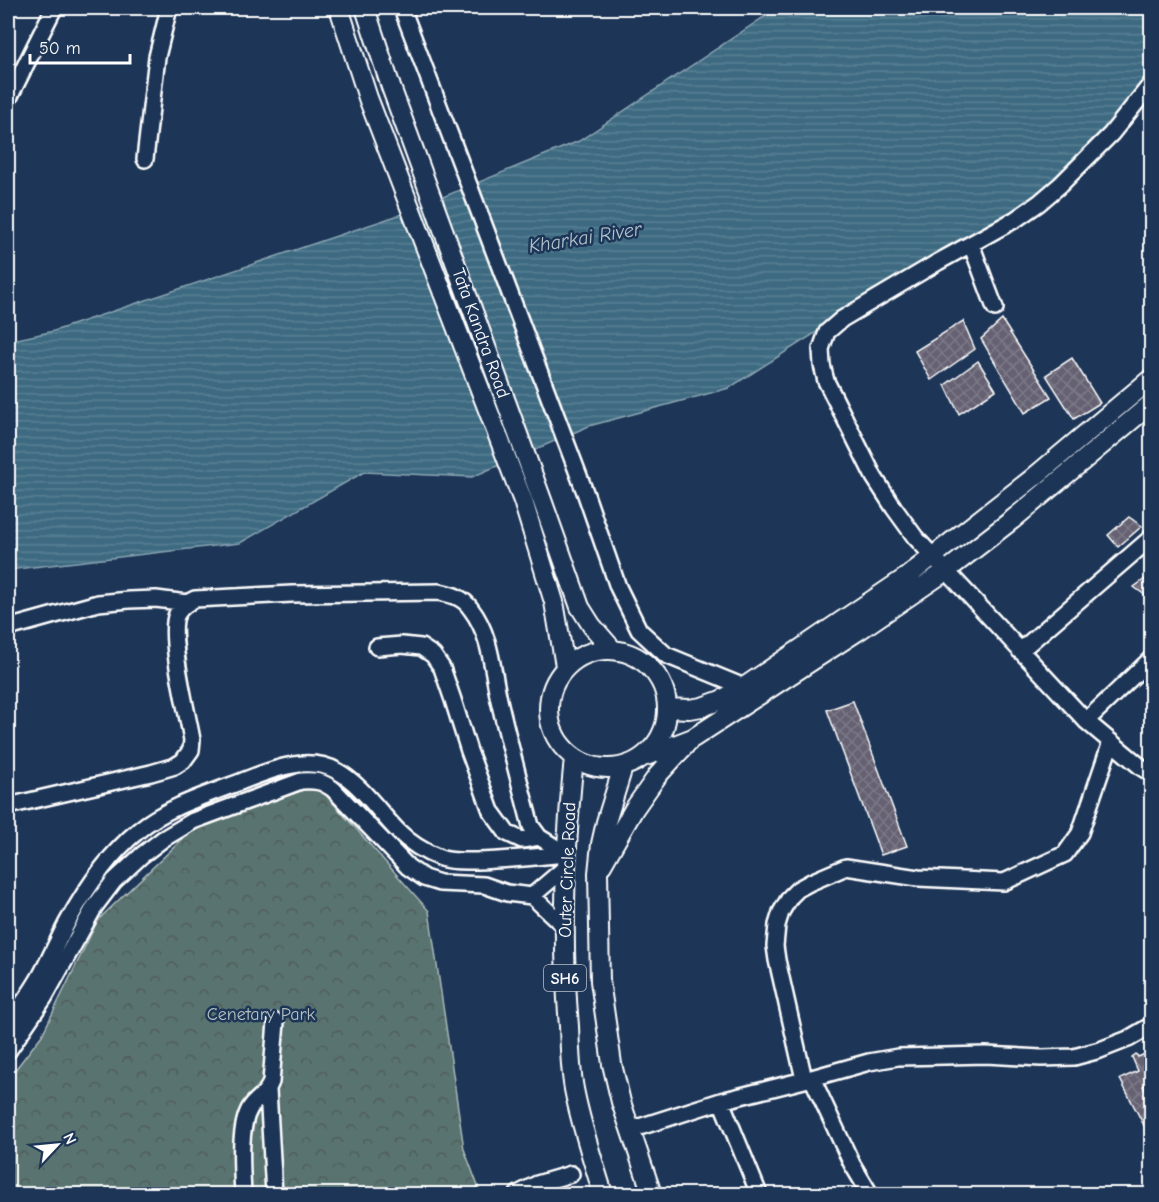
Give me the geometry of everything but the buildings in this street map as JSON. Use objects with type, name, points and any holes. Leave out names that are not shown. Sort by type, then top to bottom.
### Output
[{"type":"main road","points":[[339,8],[368,98],[523,501],[554,602],[565,666]]},
{"type":"main road","name":"Tata Kandra Road","points":[[365,8],[391,87],[579,607],[612,649]]},
{"type":"main road","points":[[668,708],[689,709],[721,700],[744,687],[905,578],[1033,478],[1152,378]]},
{"type":"main road","points":[[646,756],[658,742],[666,726],[668,708],[665,691],[653,670],[635,655],[612,649],[587,652],[565,666],[552,688],[548,714],[556,739],[574,758],[597,768],[623,767],[693,738],[946,571],[1012,520],[1152,404]]},
{"type":"main road","points":[[566,861],[598,868],[658,775],[693,738]]},
{"type":"main road","name":"Outer Circle Road","points":[[574,758],[566,861],[564,926],[566,994],[574,1092],[603,1194]]},
{"type":"main road","name":"SH6","points":[[623,767],[600,844],[598,868],[600,981],[612,1064],[621,1102],[652,1194]]},
{"type":"street","points":[[8,100],[54,8]]},
{"type":"street","points":[[144,159],[157,57],[169,8]]},
{"type":"street","points":[[402,8],[585,492],[618,587],[639,630],[666,655],[744,687]]},
{"type":"street","points":[[1152,82],[1111,134],[1039,203],[1016,219],[842,319],[827,332],[821,349],[826,381],[874,477],[915,537],[1086,721],[1152,774]]},
{"type":"street","points":[[971,244],[995,308]]},
{"type":"street","points":[[1020,651],[1152,537]]},
{"type":"street","points":[[8,806],[151,773],[175,766],[183,761],[191,750],[192,740],[175,645],[174,625],[177,614],[187,603],[195,599],[292,594],[439,592],[463,600],[486,635],[499,700],[531,826],[539,837],[566,861]]},
{"type":"street","points":[[8,628],[98,603],[156,599],[187,603]]},
{"type":"street","points":[[377,647],[421,646],[433,655],[442,668],[491,811],[507,833],[522,840],[539,837]]},
{"type":"street","points":[[1086,721],[1152,658]]},
{"type":"street","points":[[870,1194],[808,1079],[775,946],[781,912],[798,889],[846,867],[918,878],[1004,882],[1065,854],[1080,833],[1111,742]]},
{"type":"street","points":[[8,1024],[41,975],[76,908],[97,874],[140,828],[207,794],[280,767],[302,764],[324,765],[337,771],[351,781],[413,844],[442,859],[566,861]]},
{"type":"street","points":[[8,1051],[45,998],[95,906],[114,881],[142,855],[193,820],[301,781],[324,782],[333,789],[408,867],[424,878],[440,883],[484,885],[507,893],[532,896],[564,926]]},
{"type":"street","points":[[452,884],[455,860]]},
{"type":"street","points":[[532,896],[566,861]]},
{"type":"street","points":[[274,1194],[268,1090],[271,1082],[276,1022]]},
{"type":"street","points":[[630,1130],[721,1101],[869,1062],[898,1057],[986,1055],[1074,1057],[1128,1039],[1152,1025]]},
{"type":"street","points":[[243,1194],[242,1144],[245,1121],[249,1109],[268,1090]]},
{"type":"street","points":[[721,1101],[759,1194]]},
{"type":"street","points":[[518,1194],[537,1184],[571,1174]]},
{"type":"green space","name":"Cenetary Park","points":[[317,785],[429,911],[464,1149],[481,1194],[8,1194],[8,1079],[42,1035],[98,920],[193,829]]},
{"type":"water","name":"Kharkai River","points":[[777,8],[1151,8],[1151,89],[1037,200],[845,314],[729,388],[589,426],[472,477],[364,472],[240,543],[8,570],[8,341],[54,331],[399,215],[579,141]]}]
